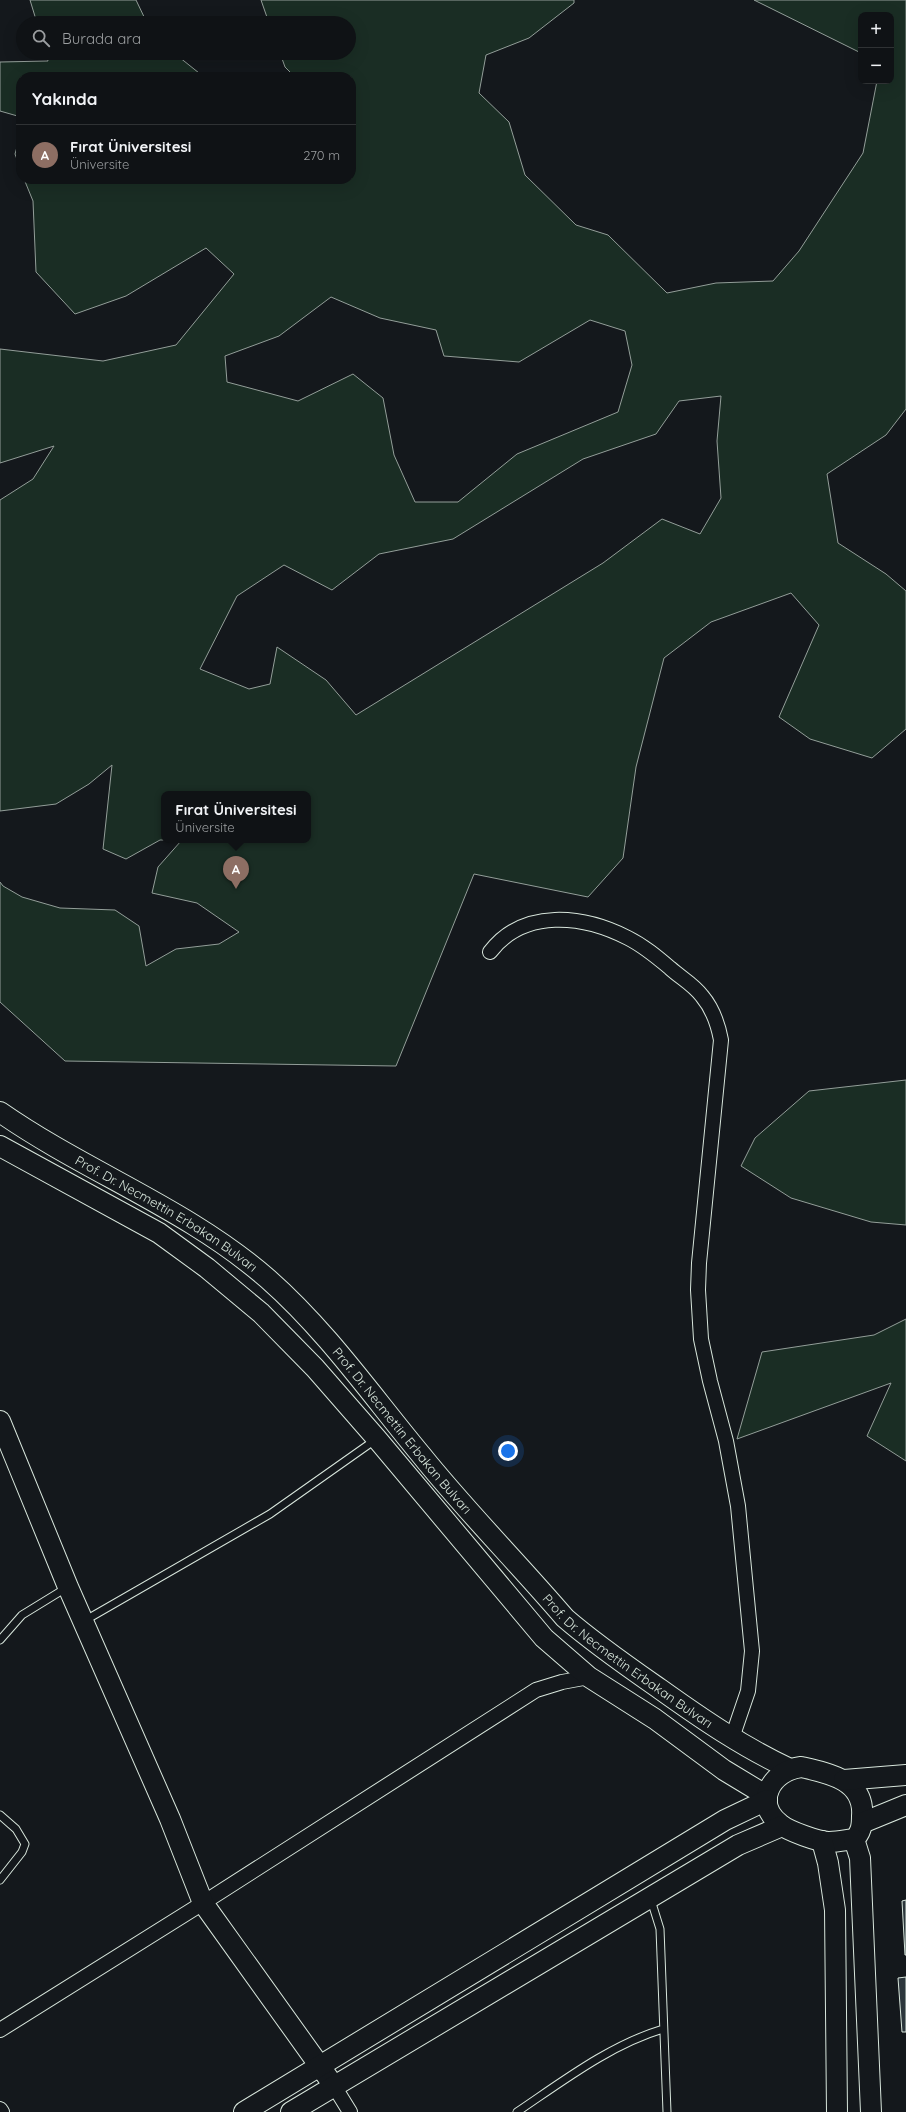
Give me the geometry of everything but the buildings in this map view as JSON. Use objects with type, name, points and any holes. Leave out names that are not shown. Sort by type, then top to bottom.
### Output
[{"type":"main road","name":"Prof. Dr. Necmettin Erbakan Bulvarı","points":[[0,1112],[196,1227],[267,1278],[308,1317],[338,1351],[423,1458],[564,1618],[627,1666],[732,1738],[761,1756],[790,1769]]},
{"type":"main road","name":"Prof. Dr. Necmettin Erbakan Bulvarı","points":[[0,1146],[159,1233],[207,1268],[261,1312],[316,1368],[544,1638],[589,1677],[655,1719],[724,1770],[767,1798]]},
{"type":"main road","points":[[0,1421],[68,1587],[170,1820],[203,1903],[334,2086]]},
{"type":"main road","points":[[906,1775],[844,1780],[800,1767],[781,1773],[775,1779],[767,1798],[768,1807],[774,1819],[782,1826],[822,1841],[858,1831],[906,1805]]},
{"type":"main road","points":[[844,1780],[853,1788],[860,1799],[858,1831],[871,2112]]},
{"type":"main road","points":[[244,2112],[725,1820],[767,1798]]},
{"type":"main road","points":[[291,2112],[738,1845],[782,1826]]},
{"type":"main road","points":[[822,1841],[828,1863],[835,1910],[837,2112]]},
{"type":"street","points":[[490,952],[506,934],[516,928],[536,921],[574,922],[612,931],[644,947],[694,986],[710,1008],[719,1029],[721,1040],[699,1263],[698,1290],[705,1360],[726,1441],[738,1506],[752,1645],[752,1668],[748,1691],[732,1738]]},
{"type":"street","points":[[0,2030],[203,1903],[536,1690],[562,1682],[589,1677]]},
{"type":"street","points":[[334,2086],[350,2112]]},
{"type":"lane","points":[[84,1622],[270,1514],[377,1439]]},
{"type":"lane","points":[[0,1640],[22,1615],[68,1587]]},
{"type":"lane","points":[[0,1815],[16,1829],[25,1844],[22,1852],[0,1880]]},
{"type":"lane","points":[[650,1897],[660,1929],[667,2112]]},
{"type":"lane","points":[[517,2112],[614,2050],[642,2036],[664,2029]]},
{"type":"green space","points":[[30,0],[136,0],[144,16],[35,16]]},
{"type":"green space","points":[[261,0],[574,0],[574,3],[529,38],[486,55],[479,93],[509,122],[525,175],[576,225],[608,235],[667,293],[716,283],[773,281],[799,251],[863,153],[876,84],[894,84],[894,12],[858,12],[858,52],[754,0],[906,0],[906,409],[886,435],[827,474],[838,543],[886,574],[906,591],[906,729],[872,758],[810,739],[779,717],[819,625],[791,593],[711,622],[664,658],[636,767],[623,858],[588,897],[474,874],[396,1066],[65,1061],[0,1002],[0,882],[3,886],[22,897],[60,908],[115,910],[139,926],[146,966],[176,949],[219,944],[239,932],[197,903],[152,893],[158,867],[179,843],[311,843],[311,791],[161,791],[161,840],[126,859],[103,849],[112,765],[89,784],[56,804],[0,811],[0,500],[33,479],[54,446],[0,463],[0,349],[103,361],[176,345],[234,274],[206,248],[126,296],[75,314],[36,272],[33,201],[26,184],[356,184],[356,72],[290,72],[285,67],[282,60],[356,60],[356,16],[267,16]],"holes":[[[331,297],[380,318],[436,330],[444,356],[519,362],[590,320],[625,331],[632,365],[618,412],[517,454],[458,502],[415,502],[394,455],[383,398],[353,374],[298,401],[227,382],[225,356],[279,336]],[[721,396],[717,441],[721,498],[700,534],[662,519],[603,563],[356,715],[326,680],[277,647],[270,684],[249,689],[200,669],[237,596],[284,565],[332,590],[379,554],[453,539],[583,459],[656,434],[679,401]]]},
{"type":"green space","points":[[183,60],[198,72],[16,72],[16,116],[0,111],[0,62]]},
{"type":"green space","points":[[906,1080],[906,1225],[871,1222],[791,1198],[741,1166],[755,1138],[809,1091]]},
{"type":"green space","points":[[906,1319],[906,1461],[867,1436],[891,1383],[737,1439],[762,1352],[874,1335]]},
{"type":"place","name":"Fırat Üniversitesi","points":[[236,889]]}]
